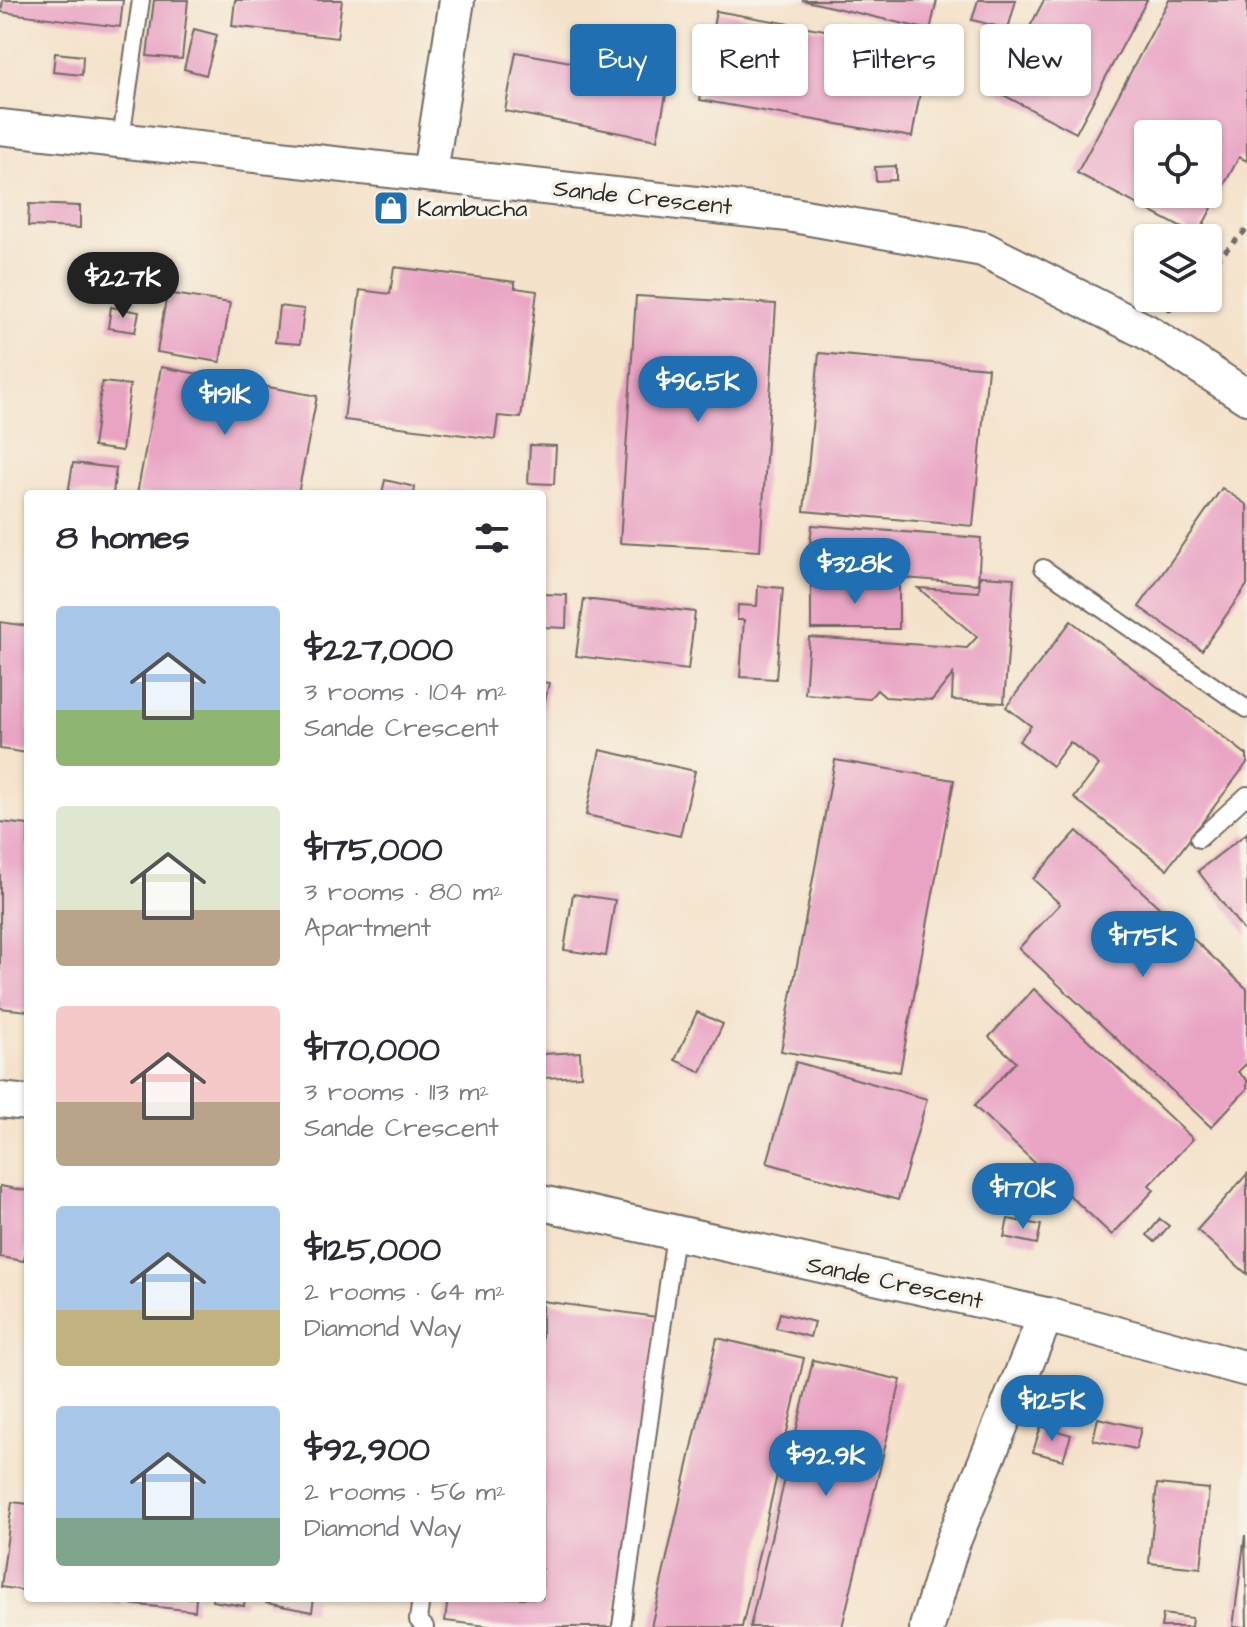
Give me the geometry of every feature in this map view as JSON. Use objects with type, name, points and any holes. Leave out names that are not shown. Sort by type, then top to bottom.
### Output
[{"type":"street","points":[[430,173],[457,0]]},
{"type":"street","name":"Sande Crescent","points":[[0,127],[788,214],[983,249],[1147,332],[1247,397]]},
{"type":"street","points":[[0,1100],[24,1103]]},
{"type":"street","name":"Sande Crescent","points":[[546,1204],[1046,1315],[1247,1369]]},
{"type":"street","points":[[927,1627],[952,1544],[1046,1315]]},
{"type":"lane","points":[[121,139],[141,0]]},
{"type":"lane","points":[[1043,568],[1247,709]]},
{"type":"lane","points":[[1199,839],[1247,795]]},
{"type":"lane","points":[[621,1627],[675,1234]]},
{"type":"lane","points":[[420,1602],[418,1620],[425,1627]]},
{"type":"path","points":[[1222,255],[1247,229]]},
{"type":"building","points":[[3,0],[123,0],[120,27],[1,12]]},
{"type":"building","points":[[154,0],[188,0],[182,59],[147,56]]},
{"type":"building","points":[[235,0],[342,0],[337,38],[232,26]]},
{"type":"building","points":[[802,0],[937,0],[931,24],[904,24]]},
{"type":"building","points":[[978,0],[1016,0],[1009,24],[972,20]]},
{"type":"building","points":[[1044,0],[1147,0],[1076,133],[1006,96],[1091,96],[1091,24],[1031,24]]},
{"type":"building","points":[[1169,0],[1247,0],[1247,161],[1239,157],[1222,189],[1222,120],[1134,120],[1134,203],[1077,173]]},
{"type":"building","points":[[716,11],[790,24],[714,24]]},
{"type":"building","points":[[808,27],[824,30],[824,96],[919,96],[912,137],[700,100],[701,96],[808,96]]},
{"type":"building","points":[[194,29],[217,35],[206,75],[184,69]]},
{"type":"building","points":[[516,52],[570,62],[570,96],[666,96],[657,140],[505,111]]},
{"type":"building","points":[[55,53],[83,56],[82,75],[53,72]]},
{"type":"building","points":[[896,166],[896,180],[876,181],[875,167]]},
{"type":"building","points":[[29,204],[80,206],[80,228],[28,226]]},
{"type":"building","points":[[1144,208],[1212,208],[1203,224],[1174,224]]},
{"type":"building","points":[[394,267],[515,282],[515,288],[537,291],[521,418],[498,416],[495,439],[344,420],[360,290],[390,294]]},
{"type":"building","points":[[167,293],[230,303],[220,362],[157,352]]},
{"type":"building","points":[[636,296],[776,304],[760,551],[620,543]]},
{"type":"building","points":[[279,306],[304,309],[300,344],[275,342]]},
{"type":"building","points":[[111,307],[139,312],[135,332],[108,328]]},
{"type":"building","points":[[819,353],[988,368],[973,526],[804,511]]},
{"type":"building","points":[[161,367],[317,396],[299,490],[138,490]]},
{"type":"building","points":[[102,382],[130,385],[122,451],[93,447]]},
{"type":"building","points":[[530,445],[556,446],[554,484],[528,483]]},
{"type":"building","points":[[73,463],[116,468],[113,490],[69,490]]},
{"type":"building","points":[[385,480],[415,487],[415,490],[383,490]]},
{"type":"building","points":[[1222,488],[1247,505],[1247,585],[1202,650],[1139,607]]},
{"type":"building","points":[[812,525],[981,538],[978,584],[807,570]]},
{"type":"building","points":[[980,576],[1014,578],[1004,703],[952,700],[953,674],[932,700],[885,697],[877,690],[869,699],[805,694],[809,637],[967,648],[977,637],[918,588],[979,592]]},
{"type":"building","points":[[811,584],[899,584],[899,629],[811,629]]},
{"type":"building","points":[[758,586],[783,588],[776,679],[740,677],[744,620],[737,620],[738,605],[757,606]]},
{"type":"building","points":[[546,594],[567,595],[566,628],[546,627]]},
{"type":"building","points":[[584,599],[695,612],[688,670],[576,656]]},
{"type":"building","points":[[1071,621],[1247,755],[1247,763],[1167,869],[1074,798],[1099,765],[1070,742],[1052,766],[1019,741],[1031,726],[1006,707]]},
{"type":"building","points":[[0,622],[24,625],[24,752],[0,749]]},
{"type":"building","points":[[600,750],[695,771],[680,836],[586,815]]},
{"type":"building","points":[[835,760],[954,780],[900,1072],[781,1051]]},
{"type":"building","points":[[0,822],[24,825],[24,1011],[0,1008]]},
{"type":"building","points":[[1077,831],[1247,989],[1247,1063],[1238,1072],[1247,1080],[1247,1089],[1211,1127],[1019,948],[1060,904],[1033,879]]},
{"type":"building","points":[[1247,833],[1247,935],[1198,871]]},
{"type":"building","points":[[573,894],[615,900],[606,956],[564,950]]},
{"type":"building","points":[[1034,989],[1193,1139],[1149,1185],[1154,1190],[1112,1235],[974,1106],[1016,1062],[989,1037]]},
{"type":"building","points":[[697,1012],[723,1024],[701,1072],[675,1060]]},
{"type":"building","points":[[580,1052],[581,1076],[546,1078],[546,1054]]},
{"type":"building","points":[[796,1062],[927,1099],[898,1200],[767,1163]]},
{"type":"building","points":[[1247,1174],[1247,1274],[1197,1230]]},
{"type":"building","points":[[0,1186],[24,1190],[24,1261],[0,1257]]},
{"type":"building","points":[[1008,1219],[1041,1225],[1037,1244],[1004,1237]]},
{"type":"building","points":[[1160,1219],[1169,1226],[1155,1242],[1147,1235]]},
{"type":"building","points":[[546,1302],[657,1317],[612,1627],[495,1627],[445,1621],[447,1602],[546,1602]]},
{"type":"building","points":[[780,1313],[814,1322],[810,1337],[776,1328]]},
{"type":"building","points":[[717,1338],[804,1358],[742,1627],[651,1627]]},
{"type":"building","points":[[813,1360],[901,1380],[842,1627],[750,1627]]},
{"type":"building","points":[[1098,1418],[1141,1428],[1136,1449],[1093,1440]]},
{"type":"building","points":[[1041,1426],[1071,1435],[1063,1460],[1033,1452]]},
{"type":"building","points":[[1157,1484],[1209,1489],[1201,1568],[1149,1563]]},
{"type":"building","points":[[12,1502],[24,1504],[24,1590],[1,1587]]},
{"type":"building","points":[[1245,1535],[1247,1627],[1233,1627]]},
{"type":"building","points":[[130,1602],[196,1602],[195,1611]]},
{"type":"building","points":[[218,1602],[244,1602],[244,1606]]},
{"type":"building","points":[[266,1602],[313,1602],[312,1612]]},
{"type":"building","points":[[1163,1614],[1192,1618],[1191,1627],[1161,1627]]},
{"type":"place","name":"Kambucha","points":[[391,208]]}]
